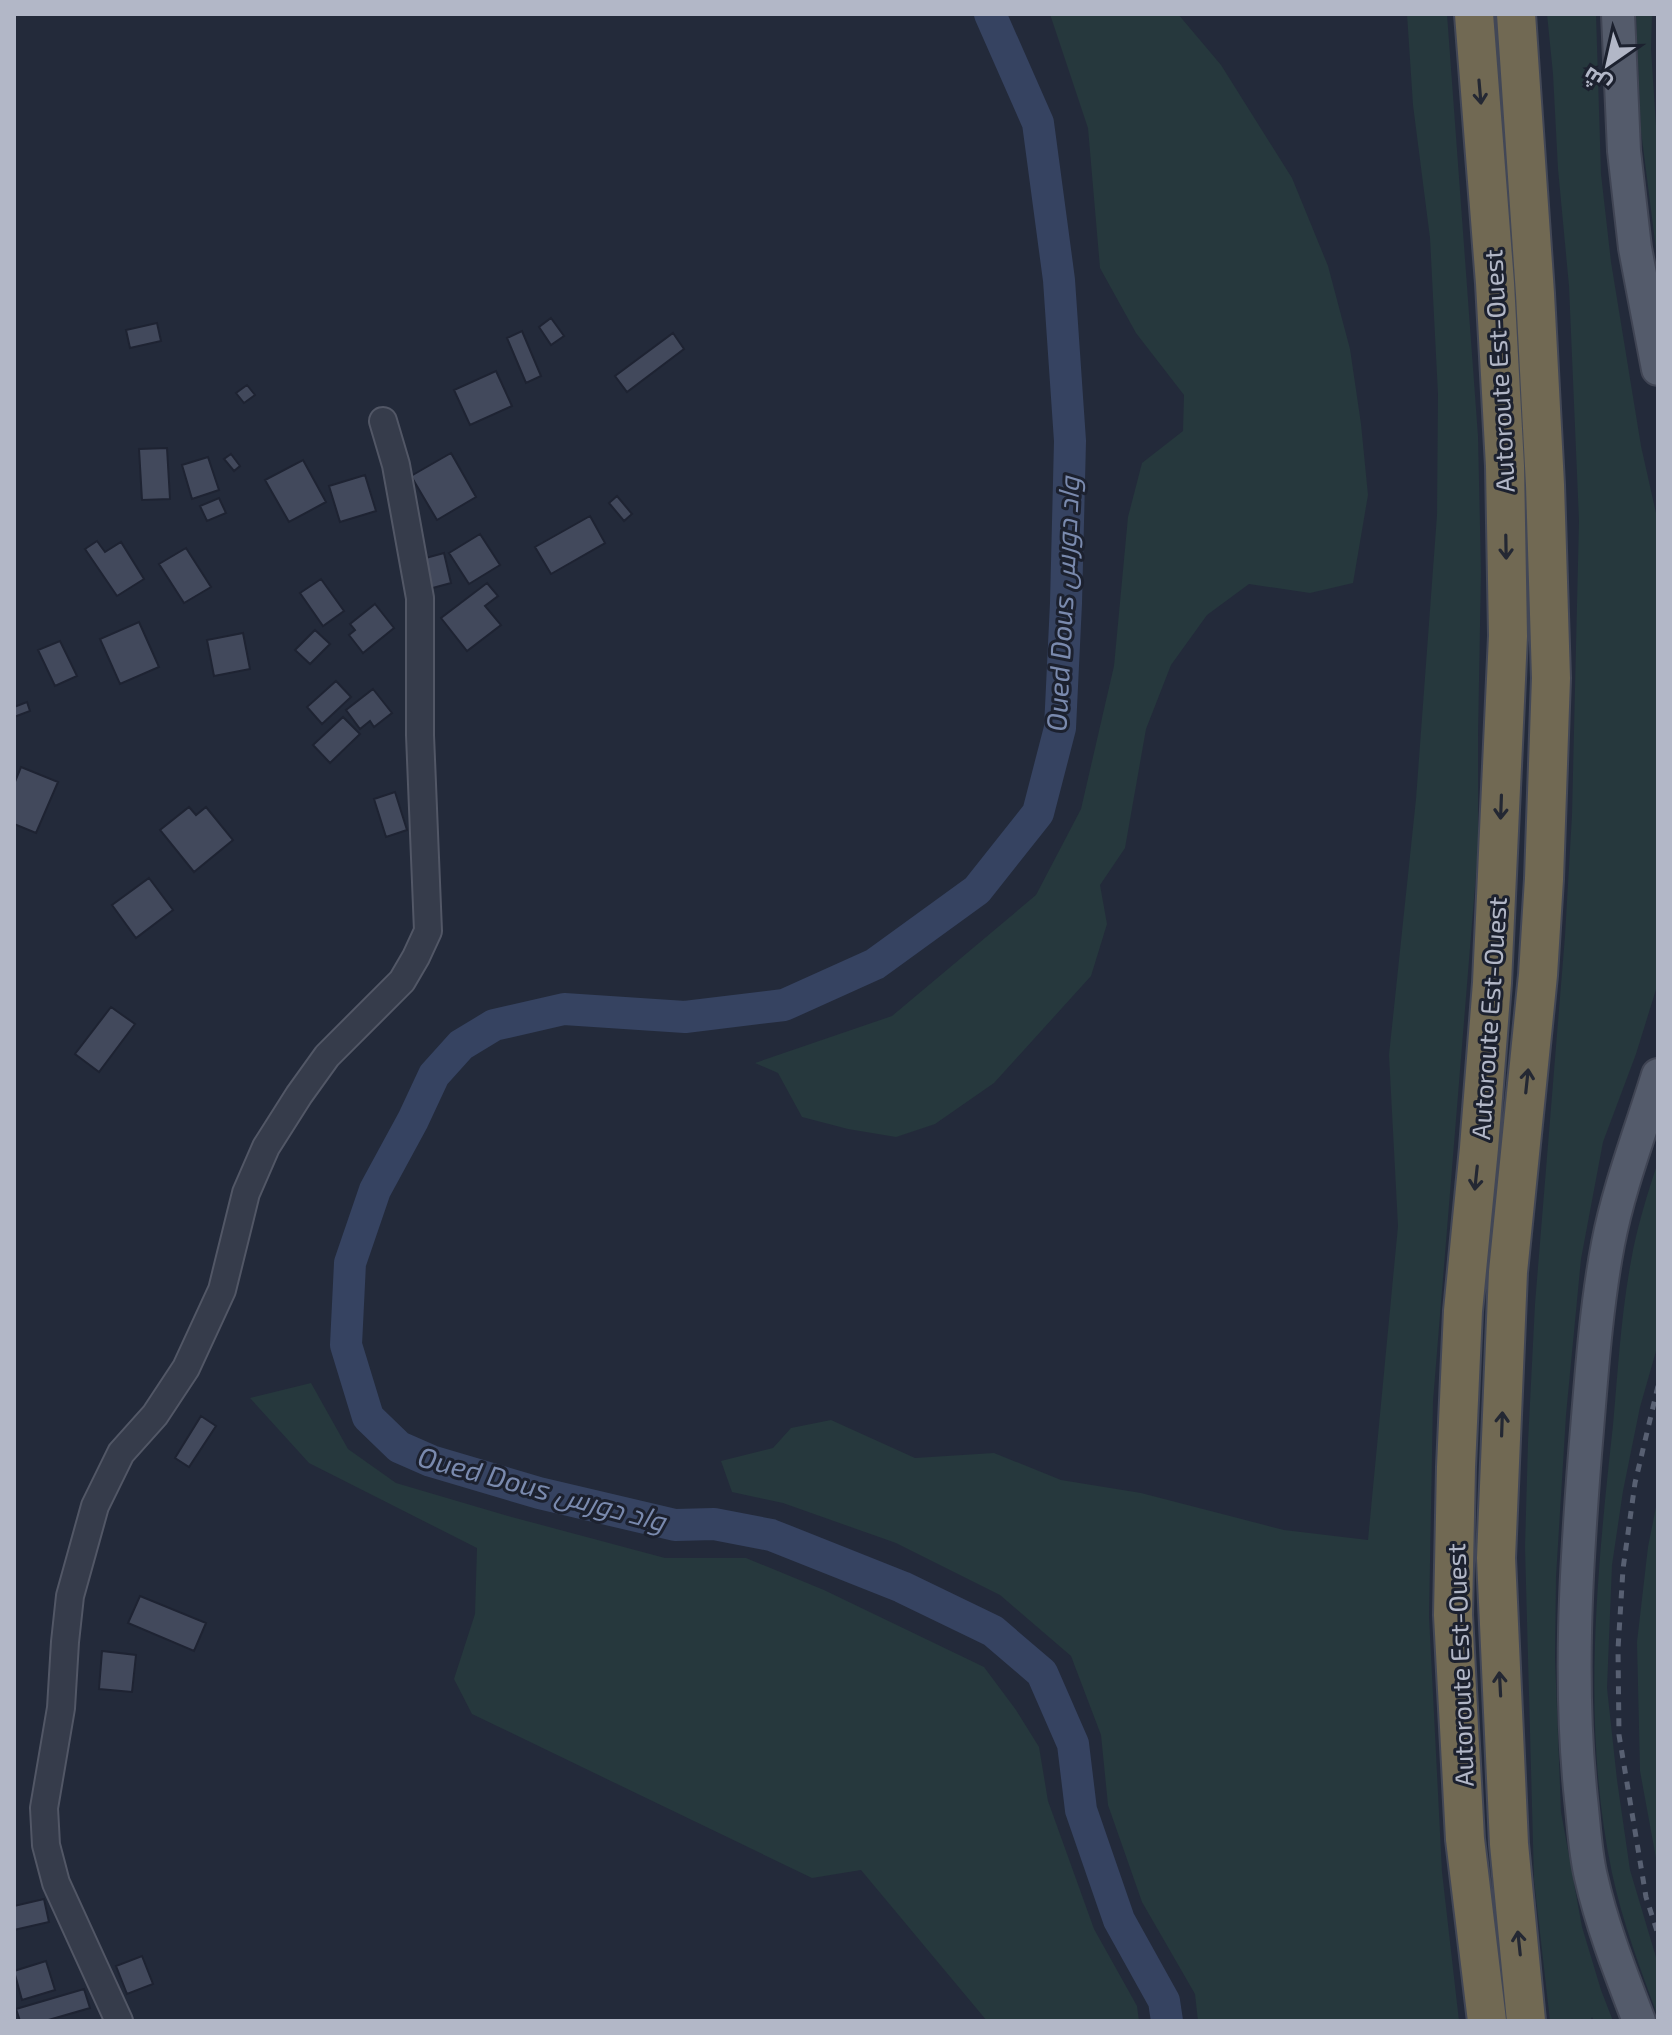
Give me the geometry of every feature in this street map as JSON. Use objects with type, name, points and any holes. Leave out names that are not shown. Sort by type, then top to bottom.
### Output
[{"type":"highway","name":"Autoroute Est-Ouest","points":[[1474,14],[1495,283],[1508,636],[1492,983],[1463,1311],[1453,1615],[1465,1839],[1487,2021]]},
{"type":"highway","name":"Autoroute Est-Ouest","points":[[1516,14],[1535,294],[1551,678],[1538,975],[1508,1272],[1496,1558],[1509,1844],[1526,2021]]},
{"type":"main road","points":[[1618,14],[1624,151],[1635,248],[1658,369]]},
{"type":"main road","points":[[1639,2021],[1611,1946],[1591,1877],[1577,1758],[1574,1682],[1581,1509],[1600,1290],[1620,1196],[1658,1075]]},
{"type":"street","points":[[119,2021],[56,1883],[45,1832],[44,1808],[61,1708],[70,1596],[95,1506],[121,1453],[155,1415],[186,1368],[222,1290],[246,1193],[266,1147],[327,1056],[402,981],[428,931],[420,735],[420,598],[396,465],[383,421]]},
{"type":"shaded area","points":[[1050,14],[1178,14],[1221,65],[1292,178],[1328,266],[1350,349],[1368,495],[1353,583],[1310,593],[1249,584],[1207,615],[1171,665],[1146,729],[1125,848],[1100,885],[1107,924],[1091,976],[994,1083],[935,1124],[896,1137],[802,1117],[778,1073],[755,1063],[892,1016],[1036,895],[1081,809],[1114,666],[1128,517],[1142,463],[1183,431],[1184,395],[1136,333],[1100,268],[1088,128]]},
{"type":"shaded area","points":[[1407,14],[1447,14],[1478,436],[1481,571],[1478,850],[1433,1401],[1429,1616],[1442,1872],[1459,2021],[1198,2021],[1195,1994],[1142,1902],[1108,1805],[1101,1735],[1071,1656],[1000,1595],[896,1543],[783,1503],[732,1492],[721,1461],[773,1448],[791,1428],[831,1420],[915,1458],[994,1453],[1061,1480],[1141,1493],[1284,1530],[1368,1540],[1398,1226],[1389,1055],[1416,799],[1437,515],[1438,394],[1430,238],[1413,105]]},
{"type":"shaded area","points":[[1547,14],[1596,14],[1601,174],[1611,262],[1641,446],[1658,522],[1658,983],[1636,1054],[1603,1142],[1581,1259],[1566,1415],[1556,1577],[1555,1658],[1561,1812],[1582,1927],[1613,2021],[1594,2021],[1592,2017],[1590,2021],[1550,2021],[1534,1880],[1525,1547],[1528,1442],[1535,1304],[1572,815],[1579,521],[1569,286]]},
{"type":"shaded area","points":[[1636,14],[1652,14],[1651,49],[1658,156],[1658,265],[1641,131]]},
{"type":"shaded area","points":[[1658,1162],[1658,1344],[1640,1407],[1612,1565],[1607,1688],[1630,1870],[1658,1964],[1658,2017],[1638,1963],[1612,1873],[1602,1817],[1594,1705],[1597,1592],[1622,1322],[1636,1236]]},
{"type":"shaded area","points":[[311,1383],[348,1449],[396,1483],[665,1558],[746,1558],[824,1590],[984,1667],[1039,1747],[1048,1801],[1094,1929],[1137,2006],[1139,2021],[987,2021],[861,1870],[812,1878],[472,1714],[454,1679],[475,1614],[477,1548],[309,1463],[250,1398]]},
{"type":"shaded area","points":[[1658,1497],[1658,1869],[1640,1771],[1637,1642],[1648,1547]]},
{"type":"building","points":[[551,318],[564,336],[551,345],[539,327]]},
{"type":"building","points":[[157,323],[161,341],[130,348],[126,330]]},
{"type":"building","points":[[522,331],[541,376],[526,383],[507,338]]},
{"type":"building","points":[[673,333],[684,349],[627,392],[615,376]]},
{"type":"building","points":[[496,371],[512,406],[470,425],[454,390]]},
{"type":"building","points":[[247,385],[255,395],[244,403],[236,393]]},
{"type":"building","points":[[167,448],[170,499],[142,500],[139,449]]},
{"type":"building","points":[[451,453],[476,497],[437,520],[411,476]]},
{"type":"building","points":[[231,454],[240,466],[234,471],[224,459]]},
{"type":"building","points":[[208,457],[219,490],[192,499],[182,465]]},
{"type":"building","points":[[303,460],[326,502],[289,522],[265,480]]},
{"type":"building","points":[[365,475],[376,511],[340,522],[329,486]]},
{"type":"building","points":[[617,496],[632,514],[624,521],[609,503]]},
{"type":"building","points":[[219,498],[226,513],[207,521],[200,506]]},
{"type":"building","points":[[590,516],[605,543],[551,574],[535,547]]},
{"type":"building","points":[[480,534],[500,565],[469,584],[449,553]]},
{"type":"building","points":[[97,541],[105,552],[121,542],[144,579],[117,596],[85,549]]},
{"type":"building","points":[[186,548],[211,587],[184,603],[159,564]]},
{"type":"building","points":[[444,553],[451,583],[429,589],[422,559]]},
{"type":"building","points":[[321,579],[344,611],[323,626],[300,593]]},
{"type":"building","points":[[487,583],[498,596],[485,606],[501,625],[467,651],[441,618]]},
{"type":"building","points":[[375,604],[394,628],[363,653],[349,635],[355,630],[350,624]]},
{"type":"building","points":[[139,622],[159,667],[120,684],[100,639]]},
{"type":"building","points":[[315,630],[330,644],[310,664],[295,650]]},
{"type":"building","points":[[243,633],[250,669],[214,676],[207,640]]},
{"type":"building","points":[[60,641],[77,676],[55,686],[38,650]]},
{"type":"building","points":[[336,681],[351,697],[322,724],[307,707]]},
{"type":"building","points":[[373,689],[392,713],[374,727],[370,721],[360,729],[346,710]]},
{"type":"building","points":[[27,702],[30,711],[14,717],[14,707]]},
{"type":"building","points":[[343,717],[360,734],[330,763],[313,745]]},
{"type":"building","points":[[21,767],[58,782],[36,833],[14,824],[14,784]]},
{"type":"building","points":[[395,792],[407,830],[386,837],[374,799]]},
{"type":"building","points":[[189,807],[196,815],[206,807],[233,840],[194,872],[160,830]]},
{"type":"building","points":[[149,878],[173,910],[136,938],[112,905]]},
{"type":"building","points":[[111,1007],[135,1024],[99,1072],[75,1054]]},
{"type":"building","points":[[201,1416],[216,1426],[189,1467],[175,1458]]},
{"type":"building","points":[[140,1596],[206,1623],[194,1651],[128,1623]]},
{"type":"building","points":[[102,1651],[136,1655],[132,1692],[99,1689]]},
{"type":"building","points":[[44,1899],[49,1922],[14,1930],[14,1906]]},
{"type":"building","points":[[142,1956],[153,1984],[127,1994],[116,1966]]},
{"type":"building","points":[[46,1961],[55,1990],[22,2000],[14,1971]]},
{"type":"building","points":[[84,1989],[90,2008],[45,2021],[20,2021],[16,2009]]},
{"type":"waterway","name":"Oued Dous واد دورس","points":[[990,14],[1038,123],[1059,280],[1070,441],[1060,728],[1038,813],[977,890],[875,964],[784,1005],[685,1017],[564,1009],[494,1025],[461,1045],[434,1075],[375,1190],[350,1263],[346,1345],[368,1417],[399,1447],[431,1461],[539,1493],[675,1525],[714,1524],[771,1535],[902,1587],[993,1631],[1042,1673],[1073,1744],[1081,1810],[1119,1920],[1164,2001],[1167,2021]]},
{"type":"railway","points":[[1658,1386],[1635,1483],[1623,1569],[1618,1649],[1619,1735],[1646,1897],[1658,1934]]}]
